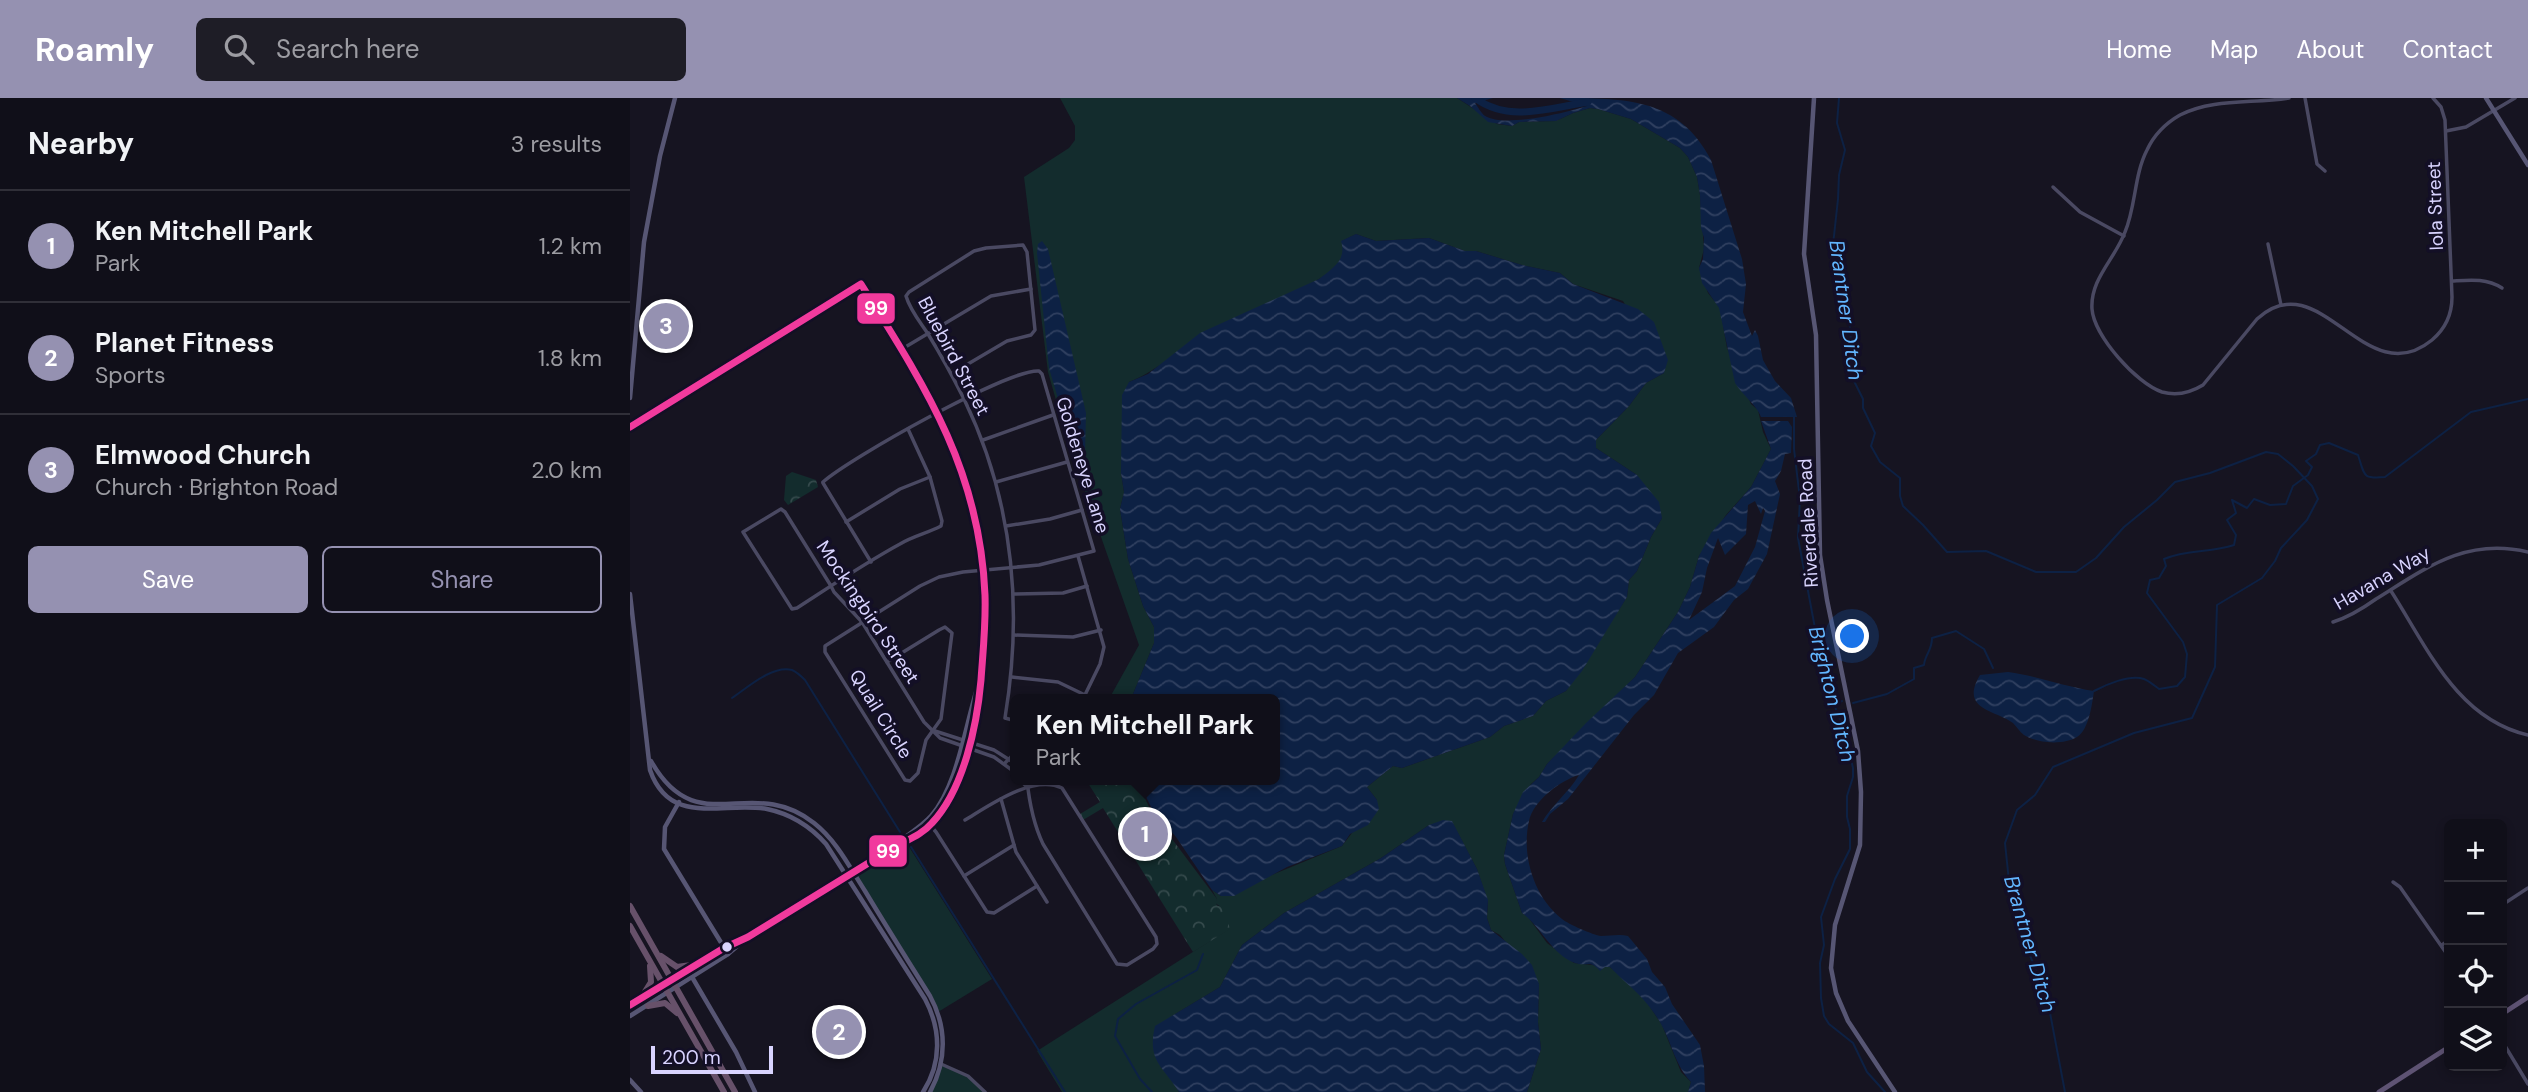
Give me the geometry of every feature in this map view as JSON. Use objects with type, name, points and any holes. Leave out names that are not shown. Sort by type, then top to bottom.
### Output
[{"type":"highway","points":[[630,906],[735,1092]]},
{"type":"highway","points":[[630,926],[724,1092]]},
{"type":"highway","points":[[657,952],[675,966],[698,964]]},
{"type":"highway","points":[[641,998],[652,980],[646,954]]},
{"type":"highway","points":[[648,1006],[667,1003],[693,1034]]},
{"type":"main road","points":[[2507,1011],[2528,997]]},
{"type":"main road","points":[[2379,1092],[2444,1050]]},
{"type":"street","points":[[630,398],[643,242],[675,98]]},
{"type":"street","name":"Riverdale Road","points":[[1814,98],[1804,259],[1816,335],[1820,555],[1860,762],[1861,792],[1860,845],[1835,925],[1831,968],[1836,993],[1848,1021],[1895,1092]]},
{"type":"street","points":[[2267,243],[2281,305],[2257,319],[2203,385],[2191,391],[2174,394],[2154,388],[2140,378],[2105,343],[2094,321],[2092,307],[2096,284],[2124,236],[2144,155],[2156,135],[2167,124],[2189,110],[2210,103],[2289,98]]},
{"type":"street","points":[[2305,98],[2317,164],[2325,171]]},
{"type":"street","name":"Iola Street","points":[[2281,305],[2300,304],[2309,307],[2373,349],[2385,352],[2405,352],[2427,343],[2442,329],[2451,308],[2452,281],[2446,131],[2443,111],[2433,98]]},
{"type":"street","points":[[2486,98],[2528,165]]},
{"type":"street","points":[[2446,131],[2466,127],[2515,98]]},
{"type":"street","points":[[2053,187],[2080,212],[2124,236]]},
{"type":"street","name":"Bluebird Street","points":[[1010,719],[1005,718],[1012,677],[1014,594],[1006,526],[996,482],[982,440],[964,400],[906,296],[974,251],[1019,245],[1027,249],[1031,289]]},
{"type":"street","points":[[2452,281],[2481,280],[2502,288]]},
{"type":"street","points":[[630,426],[861,284],[939,413],[966,482],[984,571],[985,628],[980,700],[965,748],[948,800],[919,836],[893,848],[748,937],[698,964],[675,983],[669,993],[630,1016]]},
{"type":"street","points":[[902,349],[994,294],[1031,289],[1036,326],[1032,334],[1007,341],[951,374]]},
{"type":"street","name":"Goldeneye Lane","points":[[964,400],[1017,375],[1030,371],[1040,372],[1094,551],[1078,556]]},
{"type":"street","points":[[871,562],[822,481],[908,429],[964,400]]},
{"type":"street","points":[[982,440],[1053,415]]},
{"type":"street","points":[[831,586],[897,545],[942,524],[930,477],[908,429]]},
{"type":"street","points":[[996,482],[1068,462]]},
{"type":"street","points":[[846,522],[900,489],[930,477]]},
{"type":"street","name":"Mockingbird Street","points":[[831,586],[795,608],[790,608],[743,531],[781,509],[831,586],[862,622],[924,722],[940,737],[1005,763],[1010,768]]},
{"type":"street","points":[[1006,526],[1050,519],[1082,510]]},
{"type":"street","name":"Havana Way","points":[[2333,622],[2352,615],[2435,563],[2462,552],[2500,548],[2528,552]]},
{"type":"street","points":[[862,622],[933,579],[955,573],[1039,565],[1078,556],[1104,646],[1102,659],[1085,694]]},
{"type":"street","points":[[1014,594],[1063,593],[1087,586]]},
{"type":"street","points":[[2391,591],[2459,696],[2491,722],[2528,735]]},
{"type":"street","points":[[630,594],[653,779],[663,792],[678,803],[707,810],[738,805]]},
{"type":"street","name":"Quail Circle","points":[[862,622],[826,645],[824,649],[910,784],[918,773],[926,740],[942,714],[952,635],[950,627],[939,630],[887,662]]},
{"type":"street","points":[[1014,635],[1073,637],[1101,630]]},
{"type":"street","points":[[1012,677],[1061,683],[1079,694]]},
{"type":"street","points":[[933,730],[1009,758],[1005,763]]},
{"type":"street","points":[[649,757],[666,784],[682,797],[707,805],[738,805],[781,813],[804,824],[827,844],[850,874],[938,1012],[943,1036],[939,1064],[930,1092]]},
{"type":"street","points":[[1025,785],[1028,788]]},
{"type":"street","points":[[1028,785],[1040,838],[1118,964],[1127,965],[1155,947],[1157,942],[1065,790],[1053,785]]},
{"type":"street","points":[[965,820],[1000,799],[1036,785]]},
{"type":"street","points":[[682,797],[665,827],[664,849],[728,954]]},
{"type":"street","points":[[1000,799],[1014,845],[1047,902]]},
{"type":"street","points":[[928,824],[984,908],[991,914],[1037,886]]},
{"type":"street","points":[[964,876],[1014,845]]},
{"type":"street","points":[[2393,882],[2400,887],[2444,948]]},
{"type":"street","points":[[2507,902],[2528,888]]},
{"type":"street","points":[[630,1005],[664,984],[692,977],[728,954],[748,937]]},
{"type":"street","points":[[692,977],[736,1052],[755,1092]]},
{"type":"street","points":[[2507,1049],[2528,1084]]},
{"type":"street","points":[[923,1092],[939,1064]]},
{"type":"street","points":[[939,1064],[965,1074],[985,1092]]},
{"type":"street","points":[[630,1080],[641,1092]]},
{"type":"green space","points":[[1060,98],[1457,98],[1497,124],[1512,126],[1519,122],[1556,121],[1590,108],[1598,109],[1631,119],[1680,148],[1688,157],[1697,177],[1700,195],[1704,249],[1699,268],[1708,293],[1720,308],[1727,348],[1751,404],[1758,410],[1763,432],[1771,449],[1751,487],[1726,515],[1699,556],[1690,587],[1678,612],[1635,677],[1547,764],[1531,784],[1513,814],[1504,855],[1522,913],[1547,943],[1574,963],[1610,967],[1644,998],[1662,1025],[1681,1072],[1691,1082],[1688,1092],[1527,1092],[1541,1049],[1538,1022],[1539,984],[1500,935],[1491,930],[1487,918],[1488,902],[1477,869],[1452,822],[1429,825],[1381,858],[1284,913],[1242,945],[1220,987],[1172,1016],[1169,1076],[1179,1092],[1062,1092],[1037,1051],[1229,929],[1221,907],[1215,903],[1217,899],[1212,890],[1221,896],[1342,846],[1377,800],[1367,787],[1393,766],[1402,768],[1490,737],[1504,726],[1533,716],[1546,701],[1566,691],[1627,597],[1629,580],[1637,571],[1662,518],[1637,475],[1596,448],[1596,440],[1629,406],[1646,383],[1664,373],[1623,301],[1573,284],[1560,273],[1476,251],[1465,251],[1429,238],[1376,241],[1356,234],[1342,241],[1342,257],[1328,273],[1250,312],[1129,382],[1121,473],[1124,492],[1120,509],[1128,559],[1143,606],[1154,627],[1154,643],[1133,694],[1112,694],[1139,645],[1069,446],[1048,372],[1024,177],[1069,148],[1075,140],[1075,126]]},
{"type":"green space","points":[[792,472],[816,480],[818,487],[788,505],[784,500],[786,476]]},
{"type":"green space","points":[[1089,785],[1138,785],[1151,811],[1217,899],[1216,904],[1223,906],[1230,929],[1193,952],[1103,808],[1083,820],[1080,814],[1100,802]]},
{"type":"green space","points":[[906,842],[992,979],[938,1012],[853,873]]},
{"type":"green space","points":[[942,1065],[968,1076],[985,1092],[930,1092]]},
{"type":"water","points":[[1457,98],[1493,98],[1475,103],[1485,116],[1494,119],[1520,120],[1564,112],[1587,106],[1560,98],[1584,98],[1628,101],[1648,106],[1667,113],[1683,124],[1711,160],[1742,259],[1746,284],[1743,312],[1752,336],[1755,330],[1758,336],[1763,360],[1775,381],[1791,398],[1797,417],[1761,417],[1735,383],[1719,308],[1702,283],[1699,268],[1703,259],[1704,238],[1697,177],[1688,157],[1680,148],[1631,119],[1598,109],[1590,108],[1556,121],[1519,122],[1512,126],[1488,122]]},
{"type":"water","points":[[1356,234],[1376,241],[1429,238],[1465,251],[1476,251],[1560,273],[1573,284],[1638,309],[1654,322],[1668,360],[1664,373],[1646,383],[1629,406],[1596,440],[1596,448],[1637,475],[1659,502],[1662,518],[1637,571],[1629,580],[1627,597],[1582,671],[1566,691],[1546,701],[1533,716],[1504,726],[1490,737],[1402,768],[1393,766],[1367,787],[1377,800],[1379,809],[1368,825],[1350,834],[1342,846],[1287,867],[1234,896],[1221,896],[1212,890],[1176,837],[1152,809],[1140,785],[1280,785],[1280,694],[1133,694],[1154,643],[1154,627],[1143,606],[1128,559],[1120,509],[1124,492],[1121,473],[1122,395],[1129,382],[1148,374],[1200,333],[1319,279],[1334,267],[1340,258],[1341,241]]},
{"type":"water","points":[[1042,241],[1048,249],[1086,413],[1085,454],[1082,457],[1075,455],[1073,450],[1049,368],[1037,253],[1038,244]]},
{"type":"water","points":[[1761,421],[1788,421],[1792,427],[1791,453],[1785,454],[1781,471],[1775,481],[1780,494],[1767,554],[1748,589],[1734,600],[1714,627],[1678,653],[1654,695],[1634,715],[1568,799],[1550,814],[1545,822],[1542,822],[1579,775],[1556,786],[1542,799],[1532,813],[1527,834],[1532,874],[1552,910],[1565,921],[1592,934],[1628,936],[1665,987],[1672,1004],[1700,1045],[1705,1092],[1688,1092],[1691,1082],[1649,1006],[1610,967],[1600,971],[1591,964],[1575,963],[1552,946],[1522,913],[1504,855],[1513,814],[1523,792],[1586,723],[1635,677],[1678,612],[1690,587],[1699,556],[1711,533],[1751,487],[1771,449]],"holes":[[[1755,501],[1761,514],[1763,508],[1765,511],[1755,547],[1735,586],[1689,620],[1702,592],[1718,538],[1725,555],[1746,534],[1748,505]]]},
{"type":"water","points":[[2008,672],[2094,691],[2089,716],[2081,734],[2065,741],[2036,740],[2024,735],[2013,723],[1982,707],[1974,695],[1980,675]]},
{"type":"water","points":[[1443,820],[1452,821],[1477,869],[1488,900],[1487,918],[1491,930],[1532,965],[1539,984],[1538,1022],[1541,1049],[1527,1092],[1179,1092],[1155,1055],[1155,1026],[1220,987],[1242,945],[1284,913],[1381,858],[1429,825]]},
{"type":"waterway","points":[[1475,98],[1488,106],[1515,112],[1588,102]]},
{"type":"waterway","name":"Brantner Ditch","points":[[1839,98],[1837,123],[1845,150],[1839,175],[1833,245],[1848,302],[1854,381],[1875,433],[1871,446],[1880,462],[1900,478],[1903,506],[1947,552],[1986,551],[2036,572],[2076,572],[2096,558],[2124,527],[2175,482],[2210,473],[2266,452],[2278,454],[2293,466],[2312,486],[2318,499],[2307,520],[2281,548],[2262,578],[2217,605],[2215,667],[2192,718],[2134,733],[2053,767],[2035,795],[2017,810],[2005,843],[2010,891],[2022,936],[2047,997],[2065,1092]]},
{"type":"waterway","points":[[2094,691],[2132,678],[2144,679],[2159,689],[2177,686],[2185,677],[2187,654],[2183,642],[2147,593],[2150,580],[2159,578],[2166,566],[2164,559],[2234,545],[2236,535],[2227,520],[2236,513],[2232,500],[2247,508],[2254,499],[2270,505],[2286,504],[2293,486],[2308,475],[2312,467],[2306,461],[2316,454],[2320,445],[2329,443],[2358,455],[2366,475],[2385,477],[2471,412],[2528,399]]},
{"type":"waterway","name":"Brighton Ditch","points":[[1794,416],[1794,449],[1800,499],[1798,538],[1825,681],[1844,730],[1853,768],[1847,796],[1850,849],[1821,917],[1824,945],[1820,963],[1821,998],[1824,1016],[1829,1024],[1853,1043],[1867,1072],[1885,1092]]},
{"type":"waterway","points":[[1853,703],[1887,694],[1914,679],[1914,668],[1924,665],[1932,638],[1956,631],[1984,649],[1993,668]]},
{"type":"waterway","points":[[732,698],[760,678],[776,671],[792,670],[799,674],[900,832]]},
{"type":"waterway","points":[[1835,705],[1842,701]]},
{"type":"waterway","points":[[911,847],[1065,1092]]},
{"type":"waterway","points":[[1152,1092],[1140,1079],[1115,1036],[1118,1019],[1136,1004],[1197,970],[1203,954]]},
{"type":"transit line","name":"99","points":[[630,427],[861,284],[907,358],[945,431],[973,508],[981,550],[985,595],[981,680],[972,736],[953,793],[932,823],[917,835],[748,937],[724,948],[630,1005]]},
{"type":"place","name":"Elmwood Church","points":[[666,326]]},
{"type":"place","name":"Ken Mitchell Park","points":[[1145,834]]},
{"type":"place","name":"Planet Fitness","points":[[839,1032]]}]
